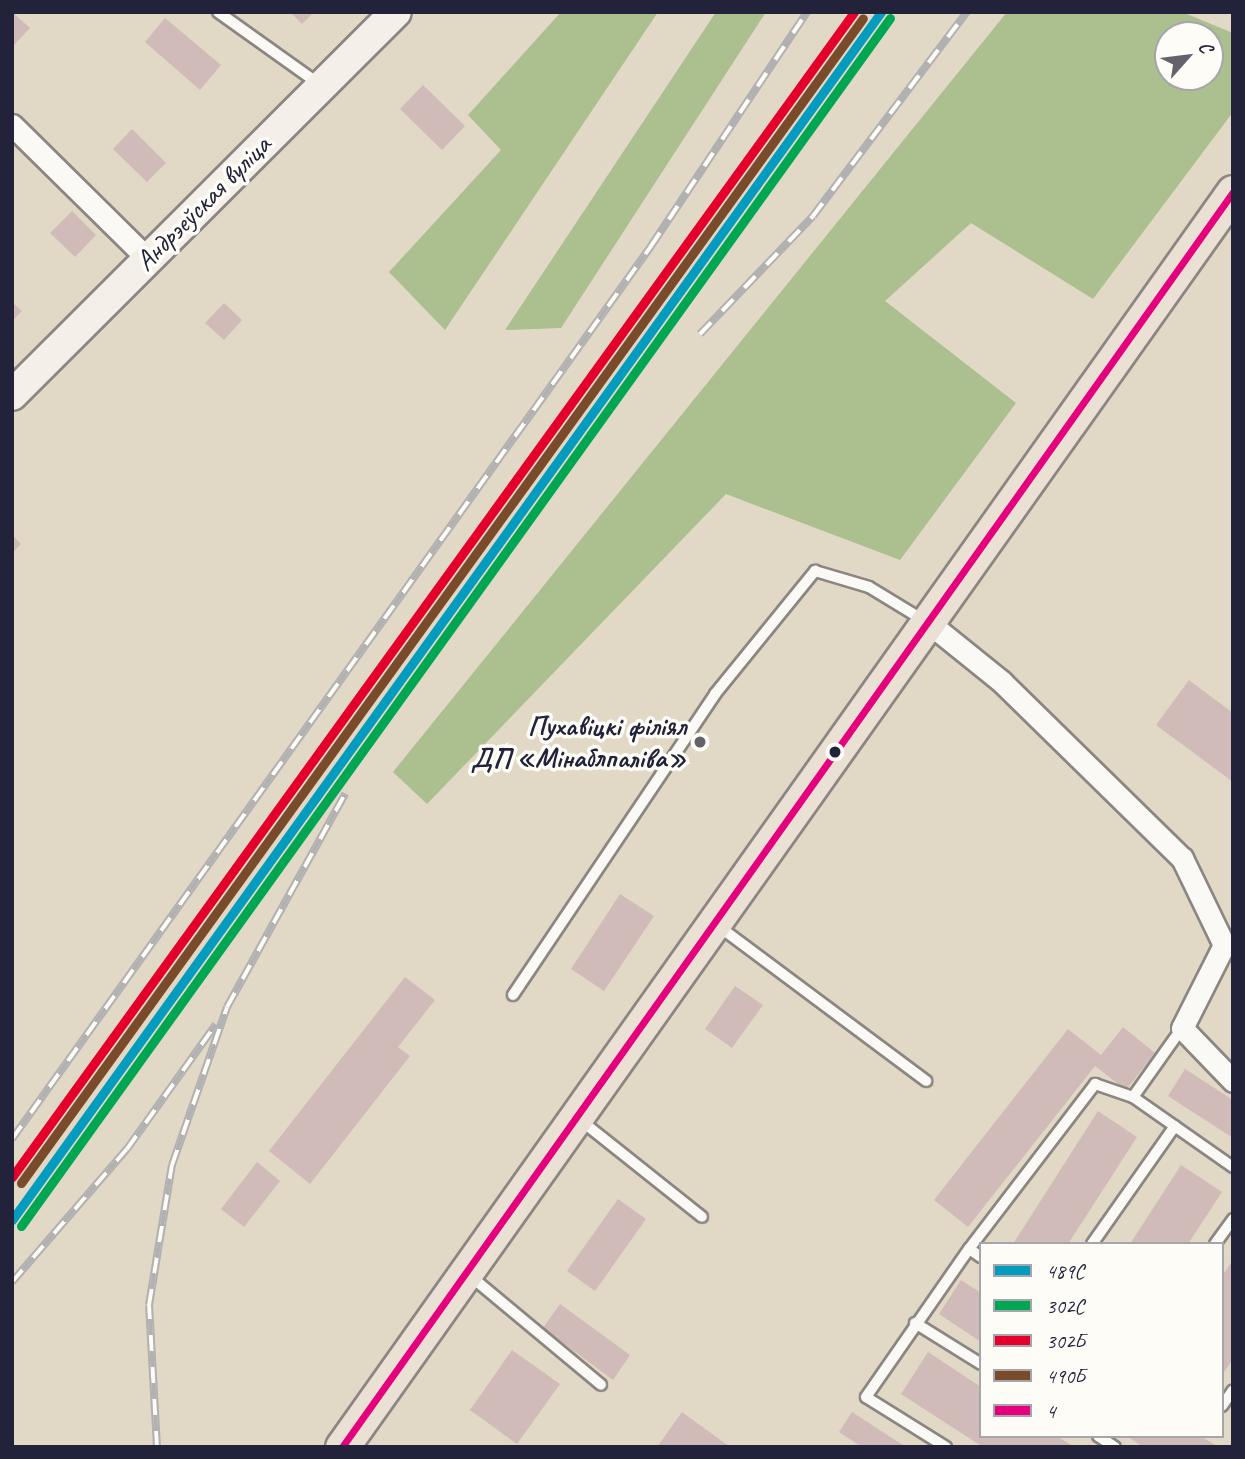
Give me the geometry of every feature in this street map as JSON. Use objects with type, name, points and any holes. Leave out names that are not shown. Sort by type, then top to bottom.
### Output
[{"type":"main road","name":"Андрэеўская вуліца","points":[[12,396],[396,12]]},
{"type":"main road","points":[[352,1443],[466,1273],[1233,192]]},
{"type":"street","points":[[12,125],[148,258]]},
{"type":"street","points":[[929,623],[1002,682],[1182,858],[1223,924],[1224,945],[1182,1028],[1233,1081]]},
{"type":"lane","points":[[218,12],[321,86]]},
{"type":"lane","points":[[513,995],[715,694],[815,571],[869,587],[929,623]]},
{"type":"lane","points":[[714,924],[926,1081]]},
{"type":"lane","points":[[1133,1097],[1182,1028]]},
{"type":"lane","points":[[946,1447],[866,1396],[969,1249],[1096,1084],[1133,1097],[1233,1167]]},
{"type":"lane","points":[[577,1117],[702,1217]]},
{"type":"lane","points":[[1093,1242],[1175,1126]]},
{"type":"lane","points":[[1216,1242],[1233,1219]]},
{"type":"lane","points":[[969,1249],[979,1256]]},
{"type":"lane","points":[[466,1273],[601,1385]]},
{"type":"lane","points":[[915,1323],[979,1363]]},
{"type":"green space","points":[[561,12],[658,12],[445,330],[389,272],[501,150],[468,115]]},
{"type":"green space","points":[[716,12],[766,12],[561,328],[505,330]]},
{"type":"green space","points":[[1007,12],[1182,12],[1204,21],[1154,21],[1154,91],[1224,91],[1224,29],[1233,33],[1233,112],[1093,299],[971,223],[885,301],[1016,403],[900,560],[726,494],[427,804],[393,772]]},
{"type":"building","points":[[12,12],[30,28],[12,47]]},
{"type":"building","points":[[290,12],[314,12],[302,24]]},
{"type":"building","points":[[165,18],[221,65],[200,90],[145,42]]},
{"type":"building","points":[[423,85],[465,126],[442,150],[400,109]]},
{"type":"building","points":[[132,129],[166,163],[147,182],[113,149]]},
{"type":"building","points":[[72,211],[96,235],[75,257],[50,233]]},
{"type":"building","points":[[12,302],[22,311],[12,321]]},
{"type":"building","points":[[224,303],[242,320],[224,340],[205,323]]},
{"type":"building","points":[[12,535],[21,544],[12,553]]},
{"type":"building","points":[[1189,680],[1233,713],[1233,782],[1156,725]]},
{"type":"building","points":[[620,894],[654,916],[604,991],[571,969]]},
{"type":"building","points":[[405,977],[435,1000],[398,1047],[410,1056],[310,1184],[269,1151]]},
{"type":"building","points":[[735,986],[763,1005],[732,1048],[705,1029]]},
{"type":"building","points":[[1123,1027],[1155,1053],[1126,1090],[1095,1066],[968,1227],[934,1200],[1068,1029],[1101,1055]]},
{"type":"building","points":[[1185,1069],[1233,1100],[1233,1138],[1168,1096]]},
{"type":"building","points":[[1098,1111],[1137,1137],[1069,1242],[1014,1242]]},
{"type":"building","points":[[257,1162],[280,1181],[244,1227],[221,1209]]},
{"type":"building","points":[[1181,1165],[1222,1192],[1189,1242],[1131,1242]]},
{"type":"building","points":[[618,1199],[646,1219],[595,1291],[567,1271]]},
{"type":"building","points":[[1233,1260],[1233,1359],[1224,1372],[1224,1273]]},
{"type":"building","points":[[961,1280],[979,1292],[979,1341],[939,1314]]},
{"type":"building","points":[[560,1304],[630,1355],[613,1380],[543,1328]]},
{"type":"building","points":[[512,1350],[560,1384],[517,1444],[470,1410]]},
{"type":"building","points":[[928,1352],[979,1386],[979,1438],[1060,1438],[1074,1447],[983,1447],[901,1394]]},
{"type":"building","points":[[682,1412],[730,1447],[657,1447]]},
{"type":"building","points":[[852,1412],[906,1447],[862,1447],[839,1432]]},
{"type":"building","points":[[1130,1438],[1204,1438],[1218,1447],[1143,1447]]},
{"type":"railway","points":[[12,1139],[651,246],[807,12]]},
{"type":"railway","points":[[700,334],[813,216],[967,12]]},
{"type":"railway","points":[[157,1447],[149,1305],[172,1165],[227,1007],[345,794]]},
{"type":"railway","points":[[12,1282],[127,1149],[216,1024]]},
{"type":"transit line","name":"302Б","points":[[12,1177],[854,12]]},
{"type":"transit line","name":"489С","points":[[12,1220],[881,12]]},
{"type":"transit line","name":"490Б","points":[[21,1183],[863,18]]},
{"type":"transit line","name":"302С","points":[[21,1226],[890,18]]},
{"type":"transit line","name":"4","points":[[342,1447],[1233,192]]},
{"type":"place","name":"Пухавіцкі філіял ДП «Мінаблпаліва»","points":[[700,742]]}]
